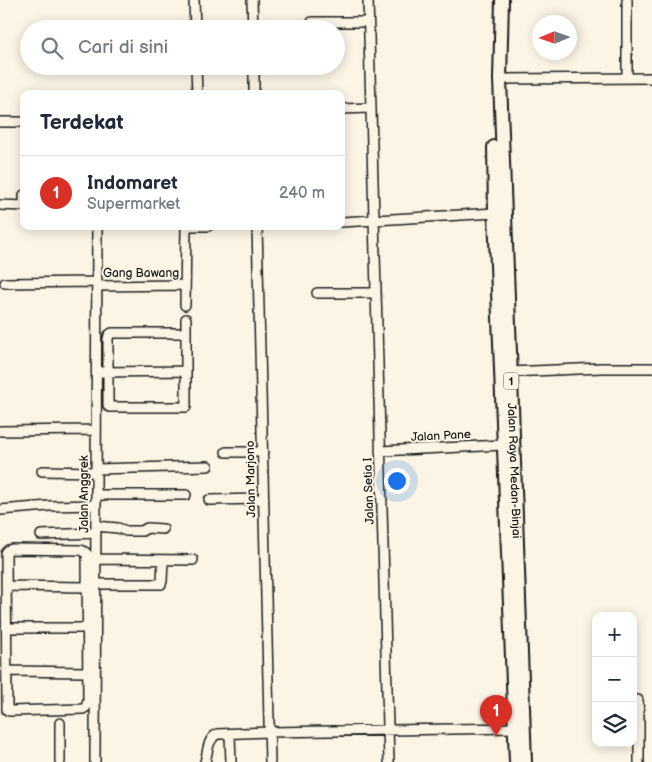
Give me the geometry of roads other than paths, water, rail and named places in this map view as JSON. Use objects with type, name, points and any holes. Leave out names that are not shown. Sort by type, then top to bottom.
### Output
[{"type":"highway","name":"Jalan Raya Medan-Binjai","points":[[493,0],[495,213],[510,372],[525,762]]},
{"type":"highway","name":"Jalan Raya Medan-Binjai","points":[[502,0],[500,79],[504,445],[516,762]]},
{"type":"street","points":[[194,0],[195,20]]},
{"type":"street","points":[[252,0],[253,20]]},
{"type":"street","name":"Jalan Setia I","points":[[368,0],[389,762]]},
{"type":"street","points":[[627,0],[627,78]]},
{"type":"street","points":[[345,22],[368,22]]},
{"type":"street","points":[[196,75],[197,90]]},
{"type":"street","points":[[254,75],[254,90]]},
{"type":"street","points":[[500,79],[652,78]]},
{"type":"street","points":[[345,109],[370,108]]},
{"type":"street","points":[[0,122],[20,122]]},
{"type":"street","points":[[0,205],[20,206]]},
{"type":"street","points":[[345,222],[495,213]]},
{"type":"street","name":"Jalan Anggrek","points":[[95,762],[91,585],[96,559],[97,230]]},
{"type":"street","points":[[185,305],[186,230]]},
{"type":"street","name":"Jalan Marjono","points":[[257,230],[270,762]]},
{"type":"street","name":"Gang Bawang","points":[[5,283],[185,286]]},
{"type":"street","points":[[317,293],[375,293]]},
{"type":"street","points":[[186,319],[186,333],[186,371],[186,405],[186,407],[109,407],[109,335],[112,333],[186,333]]},
{"type":"street","points":[[510,372],[652,368]]},
{"type":"street","points":[[96,372],[186,371]]},
{"type":"street","points":[[0,431],[96,430]]},
{"type":"street","name":"Jalan Pane","points":[[380,451],[504,445]]},
{"type":"street","points":[[226,452],[263,452]]},
{"type":"street","points":[[42,471],[208,466]]},
{"type":"street","points":[[96,495],[186,494]]},
{"type":"street","points":[[209,500],[264,499]]},
{"type":"street","points":[[0,510],[96,505]]},
{"type":"street","points":[[41,535],[118,528],[126,531],[142,531],[147,528],[163,530]]},
{"type":"street","points":[[6,628],[92,628],[88,672],[88,701],[83,709],[9,711],[7,709],[6,671],[6,628],[6,586],[6,554],[8,550],[12,549],[81,550],[87,554],[91,585]]},
{"type":"street","points":[[96,559],[193,560]]},
{"type":"street","points":[[6,586],[161,584],[163,560]]},
{"type":"street","points":[[6,671],[88,672]]},
{"type":"street","points":[[638,700],[640,762]]},
{"type":"street","points":[[60,723],[60,762]]},
{"type":"street","points":[[205,762],[210,740],[218,734],[514,728]]},
{"type":"street","points":[[230,734],[231,762]]},
{"type":"place","name":"Indomaret","points":[[496,736]]}]
